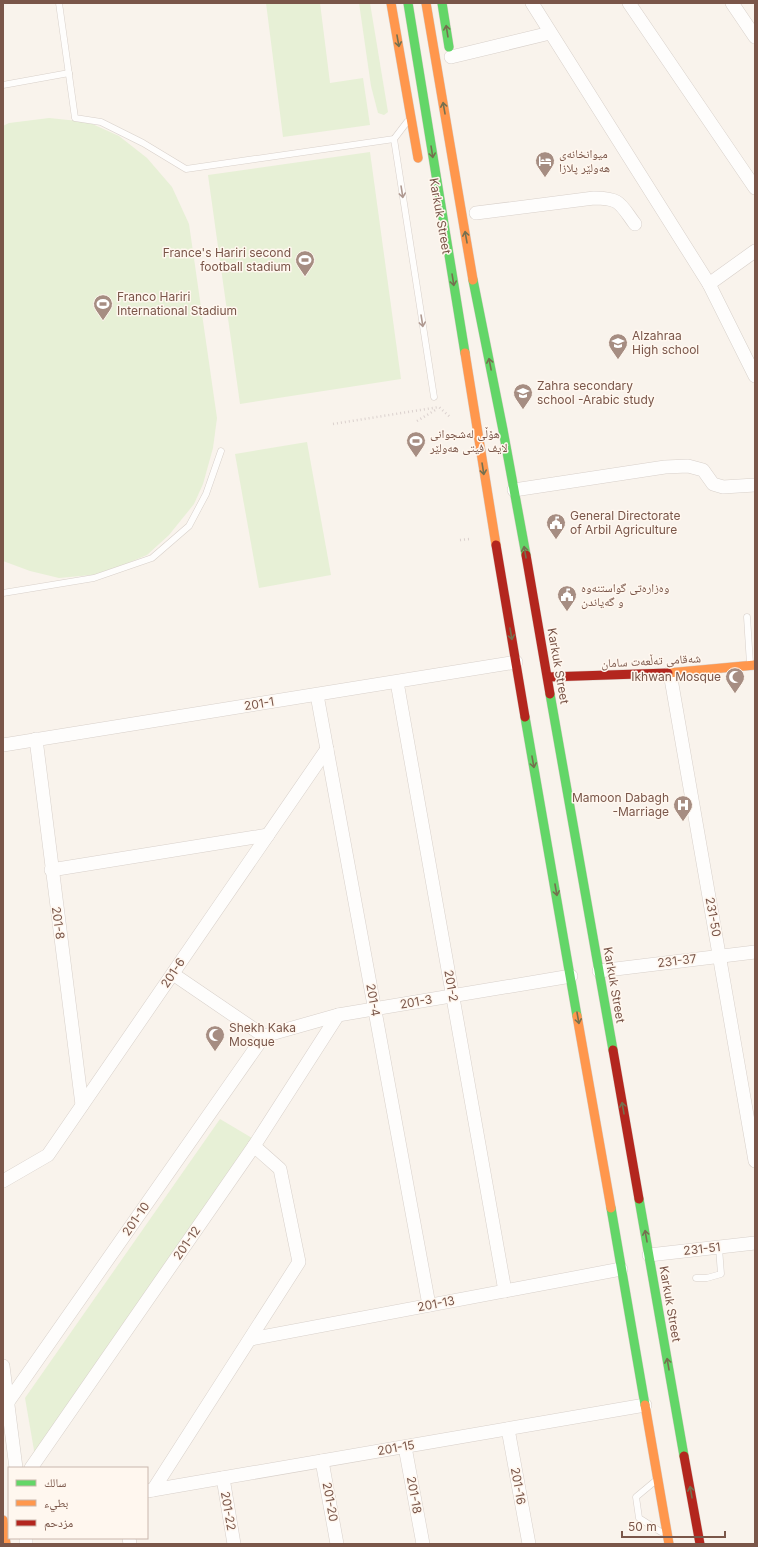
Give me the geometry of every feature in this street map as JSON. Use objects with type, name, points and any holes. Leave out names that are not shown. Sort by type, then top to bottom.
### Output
[{"type":"main road","name":"Karkuk Street","points":[[391,3],[419,164]]},
{"type":"main road","name":"Karkuk Street","points":[[408,3],[516,662],[668,1540]]},
{"type":"main road","name":"Karkuk Street","points":[[426,3],[479,312],[503,430],[548,677],[700,1544]]},
{"type":"main road","points":[[442,3],[451,61]]},
{"type":"main road","name":"Karkuk Street","points":[[497,352],[503,430]]},
{"type":"main road","name":"Karkuk Street","points":[[458,365],[477,431]]},
{"type":"main road","name":"شەقامی تەڵعەت سامان","points":[[548,677],[670,673],[752,665]]},
{"type":"main road","points":[[628,1304],[632,1312],[645,1315],[655,1307],[656,1296]]},
{"type":"main road","points":[[655,1337],[662,1342],[665,1349]]},
{"type":"main road","points":[[636,1354],[637,1347],[642,1339]]},
{"type":"main road","points":[[3,1520],[6,1544]]},
{"type":"street","points":[[532,3],[709,284],[755,376]]},
{"type":"street","points":[[630,3],[755,188]]},
{"type":"street","points":[[732,3],[755,37]]},
{"type":"street","points":[[451,61],[550,33]]},
{"type":"street","points":[[476,213],[594,198],[610,198],[619,202],[635,224]]},
{"type":"street","points":[[709,284],[755,251]]},
{"type":"street","points":[[514,490],[664,467],[688,466],[703,470],[713,484],[723,487],[755,485]]},
{"type":"street","name":"201-1","points":[[3,745],[516,662]]},
{"type":"street","name":"231-50","points":[[670,673],[755,1161]]},
{"type":"street","name":"201-2","points":[[397,682],[505,1291]]},
{"type":"street","name":"201-4","points":[[317,695],[429,1305]]},
{"type":"street","name":"201-8","points":[[36,739],[51,870],[82,1105]]},
{"type":"street","name":"201-6","points":[[3,1181],[48,1155],[327,749]]},
{"type":"street","points":[[51,870],[268,835]]},
{"type":"street","name":"231-37","points":[[599,971],[755,952]]},
{"type":"street","points":[[173,974],[264,1036]]},
{"type":"street","name":"201-3","points":[[264,1036],[338,1015],[571,976]]},
{"type":"street","name":"201-12","points":[[32,1467],[254,1146],[338,1015]]},
{"type":"street","name":"201-10","points":[[8,1402],[264,1036]]},
{"type":"street","points":[[150,1491],[251,1338],[299,1262],[280,1169],[254,1146]]},
{"type":"street","name":"231-51","points":[[649,1255],[755,1243]]},
{"type":"street","name":"201-13","points":[[251,1338],[621,1269]]},
{"type":"street","points":[[3,1366],[16,1467]]},
{"type":"street","name":"201-15","points":[[150,1491],[645,1405]]},
{"type":"street","name":"201-16","points":[[508,1429],[529,1544]]},
{"type":"street","name":"201-18","points":[[405,1446],[423,1544]]},
{"type":"street","name":"201-20","points":[[322,1461],[337,1544]]},
{"type":"street","name":"201-22","points":[[223,1478],[234,1544]]},
{"type":"lane","points":[[59,3],[75,118],[101,122],[143,143],[186,169],[394,139],[411,118]]},
{"type":"lane","points":[[3,85],[69,73]]},
{"type":"lane","points":[[394,139],[434,397]]},
{"type":"lane","points":[[3,593],[94,578],[152,558],[189,526],[206,494],[221,451]]},
{"type":"lane","points":[[747,617],[752,665]]},
{"type":"lane","points":[[696,1278],[707,1278],[721,1274],[719,1248]]},
{"type":"lane","points":[[658,1479],[636,1497],[639,1518],[668,1540]]},
{"type":"path","points":[[439,407],[450,417]]},
{"type":"path","points":[[417,421],[439,407]]},
{"type":"path","points":[[333,424],[439,407]]},
{"type":"path","points":[[460,540],[470,539]]},
{"type":"green space","points":[[266,3],[320,3],[330,83],[363,78],[370,125],[283,137]]},
{"type":"green space","points":[[359,3],[370,3],[388,112],[384,115],[378,113],[371,86]]},
{"type":"green space","name":"Franco Hariri International Stadium","points":[[49,118],[88,122],[119,136],[147,158],[172,187],[189,224],[217,418],[213,448],[203,484],[194,504],[169,535],[147,555],[102,574],[59,578],[30,571],[3,561],[3,126],[9,123]]},
{"type":"green space","name":"France's Hariri second football stadium","points":[[370,152],[401,379],[240,404],[208,175]]},
{"type":"green space","points":[[307,442],[331,575],[259,588],[235,454]]},
{"type":"green space","points":[[220,1119],[252,1138],[35,1456],[25,1398]]},
{"type":"traffic: fast","points":[[408,3],[465,353]]},
{"type":"traffic: fast","points":[[442,3],[449,47]]},
{"type":"traffic: fast","points":[[473,280],[526,555]]},
{"type":"traffic: fast","points":[[550,694],[613,1050]]},
{"type":"traffic: fast","points":[[525,717],[577,1016]]},
{"type":"traffic: fast","points":[[639,1199],[684,1456]]},
{"type":"traffic: fast","points":[[611,1208],[645,1405]]},
{"type":"traffic: slow","points":[[391,3],[418,158]]},
{"type":"traffic: slow","points":[[426,3],[473,280]]},
{"type":"traffic: slow","points":[[465,353],[496,545]]},
{"type":"traffic: slow","points":[[668,673],[755,665]]},
{"type":"traffic: slow","points":[[577,1016],[611,1208]]},
{"type":"traffic: slow","points":[[645,1405],[669,1544]]},
{"type":"traffic: slow","points":[[3,1520],[6,1544]]},
{"type":"traffic: jam","points":[[496,545],[525,717]]},
{"type":"traffic: jam","points":[[526,555],[550,694]]},
{"type":"traffic: jam","points":[[548,677],[668,673]]},
{"type":"traffic: jam","points":[[613,1050],[639,1199]]},
{"type":"traffic: jam","points":[[684,1456],[700,1544]]},
{"type":"place","name":"میوانخانەی هەولێر پلازا","points":[[545,178]]},
{"type":"place","name":"France's Hariri second football stadium","points":[[305,277]]},
{"type":"place","name":"Franco Hariri International Stadium","points":[[103,321]]},
{"type":"place","name":"Alzahraa High school","points":[[618,360]]},
{"type":"place","name":"Zahra secondary school -Arabic study","points":[[523,410]]},
{"type":"place","name":"هۆڵی لەشجوانی لایف فیتی هەولێر","points":[[416,458]]},
{"type":"place","name":"General Directorate of Arbil Agriculture","points":[[556,540]]},
{"type":"place","name":"وەزارەتی گواستنەوە و گەیاندن","points":[[567,612]]},
{"type":"place","name":"Ikhwan Mosque","points":[[735,694]]},
{"type":"place","name":"Mamoon Dabagh -Marriage","points":[[683,822]]},
{"type":"place","name":"Shekh Kaka Mosque","points":[[215,1052]]}]
